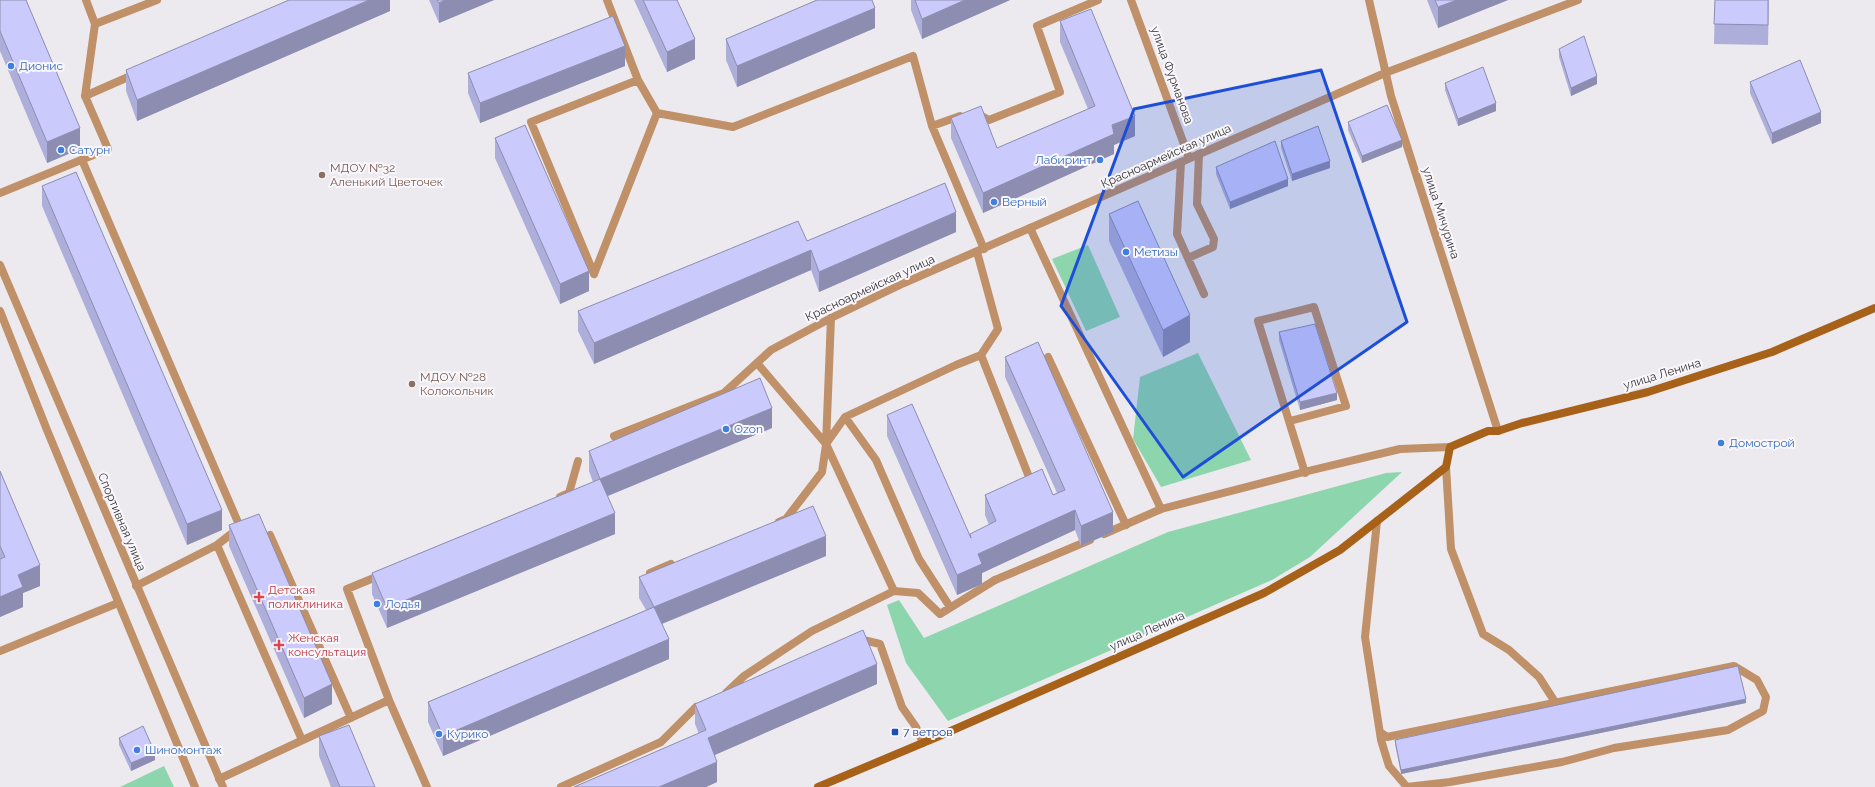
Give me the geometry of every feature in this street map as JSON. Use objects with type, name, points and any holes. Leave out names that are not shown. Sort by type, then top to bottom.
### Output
[{"type":"street","points":[[0,194],[108,149],[85,96],[95,24],[86,0]]},
{"type":"street","points":[[95,24],[157,0]]},
{"type":"street","points":[[607,0],[638,80],[657,113],[733,127],[913,56],[932,126],[980,250],[998,329],[981,355],[956,365],[845,417],[826,444]]},
{"type":"street","points":[[932,126],[972,111],[989,120],[1060,92],[1037,26],[1098,0]]},
{"type":"street","name":"улица Фурманова","points":[[1131,0],[1189,158]]},
{"type":"street","name":"улица Мичурина","points":[[1369,0],[1385,73],[1498,431]]},
{"type":"street","name":"Красноармейская улица","points":[[614,436],[724,393],[771,350],[831,318],[904,283],[1385,73],[1578,0]]},
{"type":"street","points":[[85,96],[142,70]]},
{"type":"street","points":[[638,80],[530,122],[594,274],[657,113]]},
{"type":"street","points":[[1188,258],[1212,247],[1214,239],[1197,204],[1199,154]]},
{"type":"street","points":[[82,160],[240,527],[218,545],[136,586]]},
{"type":"street","points":[[1181,162],[1177,234],[1204,294]]},
{"type":"street","points":[[1030,228],[1161,509]]},
{"type":"street","name":"Спортивная улица","points":[[0,265],[223,787]]},
{"type":"street","points":[[1290,421],[1346,406],[1314,307],[1258,321],[1305,472]]},
{"type":"street","name":"улица Ленина","points":[[950,607],[995,580],[1161,509],[1400,449],[1450,447],[1488,432],[1498,431],[1522,423],[1648,392],[1772,352],[1875,308]]},
{"type":"street","points":[[0,311],[46,430],[195,787]]},
{"type":"street","points":[[771,525],[786,519],[822,472],[826,444],[831,318]]},
{"type":"street","points":[[981,355],[1031,482]]},
{"type":"street","points":[[1048,357],[1126,525]]},
{"type":"street","points":[[757,363],[826,444],[894,591]]},
{"type":"street","points":[[737,692],[726,693],[744,676],[812,631],[894,591],[918,593],[940,614],[950,607],[919,558],[876,460],[845,417]]},
{"type":"street","points":[[1450,447],[1446,468],[1451,549],[1483,634],[1510,650],[1539,677],[1555,702]]},
{"type":"street","points":[[555,499],[569,493],[578,461]]},
{"type":"street","name":"улица Ленина","points":[[818,787],[923,743],[1264,592],[1340,550],[1446,468]]},
{"type":"street","points":[[1377,521],[1365,637],[1380,732],[1389,766],[1407,787],[1457,781],[1562,762],[1614,748],[1728,730],[1763,711],[1766,697],[1757,680],[1734,666],[1387,737],[1380,732]]},
{"type":"street","points":[[270,535],[351,718]]},
{"type":"street","points":[[218,545],[302,740]]},
{"type":"street","points":[[650,573],[678,562]]},
{"type":"street","points":[[390,571],[347,589],[390,700],[428,787]]},
{"type":"street","points":[[0,651],[118,603]]},
{"type":"street","points":[[853,642],[860,639],[880,644],[902,707],[916,727],[923,743]]},
{"type":"street","points":[[219,779],[390,700]]},
{"type":"street","points":[[562,787],[661,742],[696,708]]},
{"type":"highlighted area","points":[[1321,70],[1407,322],[1183,477],[1061,306],[1134,109]]},
{"type":"green space","points":[[1088,245],[1120,317],[1086,331],[1052,259]]},
{"type":"green space","points":[[1198,353],[1251,460],[1161,487],[1133,439],[1140,377]]},
{"type":"green space","points":[[1402,472],[1310,557],[1272,580],[948,721],[906,663],[887,605],[899,600],[924,638],[1168,532],[1386,473]]},
{"type":"green space","points":[[164,766],[174,787],[120,787]]},
{"type":"building","points":[[0,0],[26,0],[80,128],[47,142],[0,31]]},
{"type":"building","points":[[289,0],[369,0],[137,100],[126,70]]},
{"type":"building","points":[[437,0],[445,0],[439,3]]},
{"type":"building","points":[[643,0],[677,0],[695,39],[667,52]]},
{"type":"building","points":[[817,0],[872,0],[875,8],[737,66],[726,39]]},
{"type":"building","points":[[915,0],[965,0],[922,19]]},
{"type":"building","points":[[1435,0],[1457,0],[1438,7]]},
{"type":"building","points":[[1715,0],[1768,0],[1768,25],[1714,24]]},
{"type":"building","points":[[1091,9],[1135,116],[1112,125],[1114,134],[983,193],[951,118],[981,106],[997,148],[1095,106],[1060,21]]},
{"type":"building","points":[[613,16],[625,46],[480,103],[468,73]]},
{"type":"building","points":[[1584,36],[1597,76],[1571,88],[1559,49]]},
{"type":"building","points":[[1800,60],[1821,112],[1772,133],[1750,82]]},
{"type":"building","points":[[1483,67],[1496,103],[1458,119],[1445,83]]},
{"type":"building","points":[[1387,105],[1402,140],[1362,156],[1348,122]]},
{"type":"building","points":[[525,125],[589,271],[560,284],[495,138]]},
{"type":"building","points":[[1318,126],[1330,161],[1292,174],[1281,141]]},
{"type":"building","points":[[1275,141],[1288,179],[1230,202],[1216,167]]},
{"type":"building","points":[[76,172],[222,510],[187,524],[42,186]]},
{"type":"building","points":[[945,183],[956,212],[819,272],[811,250],[594,343],[578,311],[798,221],[807,241]]},
{"type":"building","points":[[1138,201],[1190,315],[1163,330],[1109,214]]},
{"type":"building","points":[[1315,324],[1337,393],[1300,402],[1279,332]]},
{"type":"building","points":[[1038,342],[1113,512],[1081,526],[1075,510],[978,554],[982,564],[957,575],[887,415],[912,404],[971,538],[970,534],[996,521],[985,495],[1042,469],[1053,495],[1065,490],[1005,357]]},
{"type":"building","points":[[760,378],[772,408],[600,479],[589,451]]},
{"type":"building","points":[[0,471],[40,565],[18,575],[23,587],[0,597],[0,559],[5,557],[0,546]]},
{"type":"building","points":[[600,479],[615,513],[387,608],[372,573]]},
{"type":"building","points":[[813,506],[826,536],[654,607],[639,577]]},
{"type":"building","points":[[259,514],[332,684],[304,698],[229,525]]},
{"type":"building","points":[[654,607],[669,639],[443,736],[428,702]]},
{"type":"building","points":[[863,630],[877,664],[708,738],[717,762],[659,787],[574,787],[706,730],[695,704]]},
{"type":"building","points":[[1738,666],[1746,699],[1401,770],[1395,740]]},
{"type":"building","points":[[349,725],[375,787],[340,787],[319,736]]},
{"type":"building","points":[[143,726],[155,753],[131,763],[119,738]]},
{"type":"place","name":"Дионис","points":[[11,66]]},
{"type":"place","name":"Сатурн","points":[[61,150]]},
{"type":"place","name":"Лабиринт","points":[[1100,160]]},
{"type":"place","name":"МДОУ №32 Аленький Цветочек","points":[[322,175]]},
{"type":"place","name":"Верный","points":[[994,202]]},
{"type":"place","name":"Метизы","points":[[1126,252]]},
{"type":"place","name":"МДОУ №28 Колокольчик","points":[[412,384]]},
{"type":"place","name":"Ozon","points":[[726,429]]},
{"type":"place","name":"Домострой","points":[[1721,443]]},
{"type":"place","name":"Детская поликлиника","points":[[259,597]]},
{"type":"place","name":"Лодья","points":[[377,604]]},
{"type":"place","name":"Женская консультация","points":[[279,645]]},
{"type":"place","name":"7 ветров","points":[[895,732]]},
{"type":"place","name":"Курико","points":[[439,734]]},
{"type":"place","name":"Шиномонтаж","points":[[137,750]]}]
